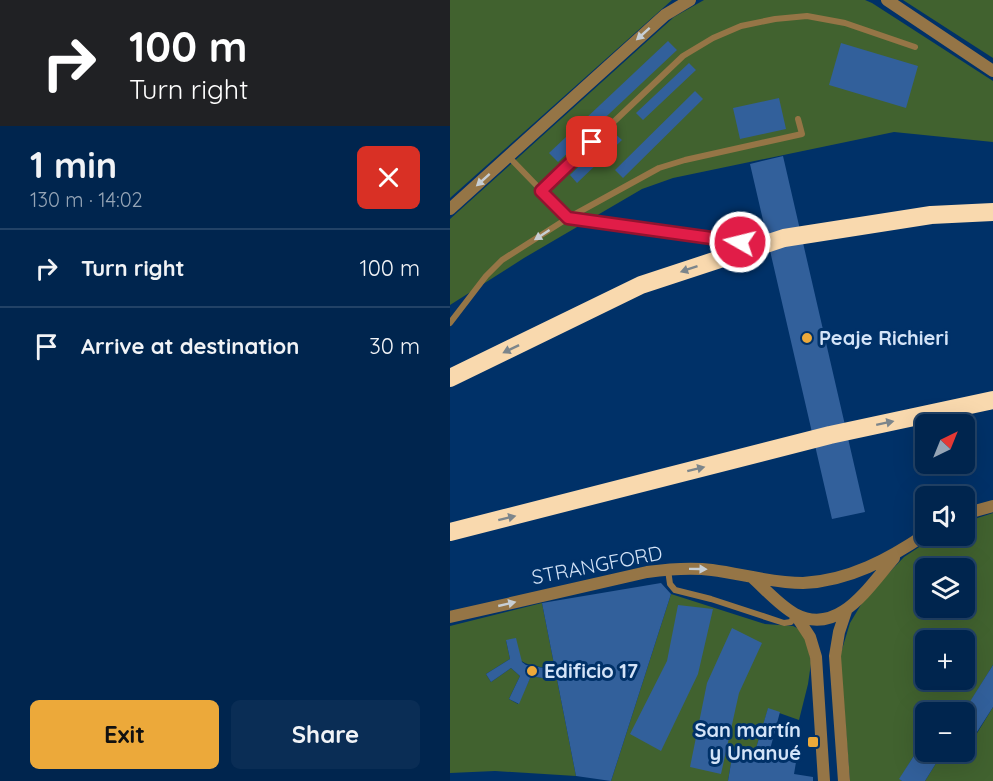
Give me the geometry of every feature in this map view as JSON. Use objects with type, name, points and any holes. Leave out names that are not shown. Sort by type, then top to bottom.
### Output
[{"type":"highway","points":[[450,378],[641,285],[762,244],[784,238],[931,215],[993,212]]},
{"type":"highway","points":[[450,532],[830,435],[993,400]]},
{"type":"street","points":[[450,209],[665,15],[690,0]]},
{"type":"street","points":[[887,0],[993,70]]},
{"type":"street","points":[[975,511],[993,506]]},
{"type":"street","name":"STRANGFORD","points":[[450,617],[647,572],[709,569],[752,578],[802,583],[822,581],[868,568],[915,541]]},
{"type":"street","name":"STRANGFORD","points":[[752,578],[795,614],[815,621],[824,620],[846,611],[898,553]]},
{"type":"street","points":[[844,781],[836,656],[839,632],[846,611]]},
{"type":"street","points":[[795,614],[814,648],[824,781]]},
{"type":"lane","points":[[541,191],[683,56],[713,38],[741,26],[775,19],[807,16],[845,23],[915,47]]},
{"type":"lane","points":[[450,323],[486,276],[502,260],[568,218],[660,168],[685,160],[801,134],[798,119]]},
{"type":"lane","points":[[509,157],[568,218],[762,244]]},
{"type":"lane","points":[[668,570],[670,584],[675,590],[711,599],[784,623],[791,622],[795,614]]},
{"type":"green space","points":[[450,0],[672,0],[450,198]]},
{"type":"green space","points":[[704,0],[865,0],[872,3],[993,81],[993,142],[894,132],[673,178],[642,189],[524,258],[450,305],[450,219],[674,17]]},
{"type":"green space","points":[[903,0],[993,0],[993,58]]},
{"type":"green space","points":[[993,513],[993,665],[970,702],[915,702],[915,754],[900,779],[902,781],[850,781],[840,656],[850,623],[865,598],[904,557],[921,546],[975,546],[975,519]]},
{"type":"green space","points":[[671,594],[765,624],[793,626],[799,629],[807,641],[811,663],[799,720],[768,709],[754,755],[733,752],[728,781],[611,781]]},
{"type":"green space","points":[[542,603],[576,776],[495,771],[450,773],[450,626]],"holes":[[[506,640],[523,662],[550,669],[548,679],[531,676],[518,704],[509,699],[520,676],[511,668],[491,682],[486,674],[510,659]]]},
{"type":"green space","points":[[993,707],[993,781],[925,781],[937,762],[975,762],[975,736]]},
{"type":"building","points":[[668,41],[677,50],[558,162],[549,153]]},
{"type":"building","points":[[841,43],[918,66],[906,108],[829,85]]},
{"type":"building","points":[[689,63],[696,70],[643,120],[636,113]]},
{"type":"building","points":[[695,91],[703,99],[623,178],[615,170]]},
{"type":"building","points":[[779,98],[786,129],[740,139],[733,108]]},
{"type":"building","points":[[614,133],[622,140],[577,183],[570,175]]},
{"type":"building","name":"Peaje Richieri","points":[[783,156],[865,512],[832,519],[750,164]]},
{"type":"building","points":[[661,583],[671,594],[611,781],[576,776],[542,603]]},
{"type":"building","points":[[678,605],[713,609],[698,674],[661,751],[630,734],[667,661]]},
{"type":"building","points":[[732,628],[762,643],[739,693],[721,774],[690,767],[707,683]]},
{"type":"building","name":"Edificio 17","points":[[516,638],[522,662],[526,665],[550,669],[548,679],[531,676],[519,704],[509,699],[520,676],[511,668],[491,682],[486,674],[510,659],[506,640]]},
{"type":"building","points":[[993,665],[993,707],[975,735],[975,702],[970,702]]},
{"type":"building","points":[[768,708],[780,712],[768,757],[796,762],[794,774],[813,777],[813,781],[728,781],[733,751],[754,755]]},
{"type":"building","points":[[915,754],[915,762],[937,762],[925,781],[899,779]]},
{"type":"place","name":"Peaje Richieri","points":[[807,338]]},
{"type":"place","name":"Edificio 17","points":[[532,671]]},
{"type":"place","name":"San martín y Unanué","points":[[813,742]]},
{"type":"route","points":[[592,142],[541,191],[568,218],[740,242]]}]
